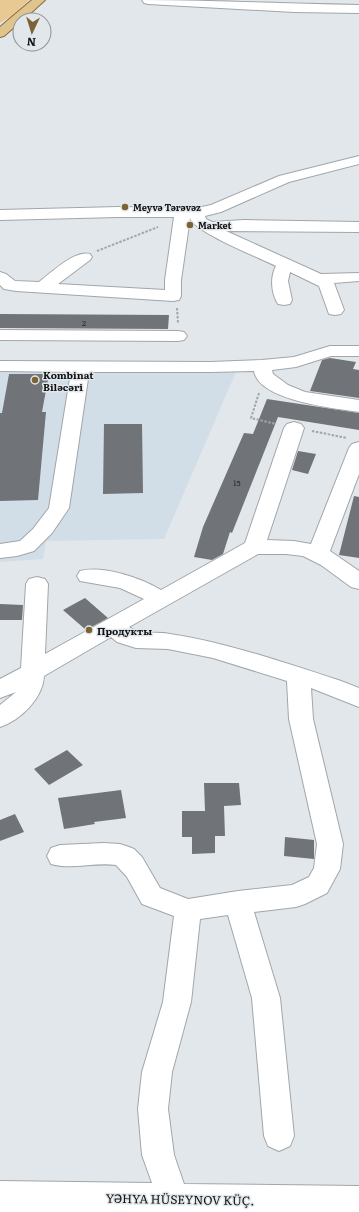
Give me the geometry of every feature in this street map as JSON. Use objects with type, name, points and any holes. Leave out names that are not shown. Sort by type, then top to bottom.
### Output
[{"type":"main road","points":[[0,33],[39,0]]},
{"type":"street","points":[[148,0],[294,8],[359,9]]},
{"type":"street","points":[[0,215],[118,212],[190,214],[216,209],[284,179],[310,171],[359,160]]},
{"type":"street","points":[[190,214],[206,227],[222,236],[319,278],[326,283],[335,310]]},
{"type":"street","points":[[0,277],[10,285],[173,296],[173,280],[190,214]]},
{"type":"street","points":[[206,227],[244,225],[359,227]]},
{"type":"street","points":[[44,287],[67,268],[84,257]]},
{"type":"street","points":[[284,300],[279,281],[280,273],[286,264]]},
{"type":"street","points":[[319,278],[357,277]]},
{"type":"street","points":[[0,335],[178,336]]},
{"type":"street","points":[[0,366],[210,367],[262,365],[296,362],[330,351],[359,351]]},
{"type":"street","points":[[262,365],[264,376],[282,389],[301,397],[359,406]]},
{"type":"street","points":[[0,551],[17,550],[28,546],[56,516],[60,501],[80,366]]},
{"type":"street","points":[[254,547],[294,428]]},
{"type":"street","points":[[318,554],[359,448]]},
{"type":"street","points":[[0,690],[254,547],[278,546],[318,554],[359,582]]},
{"type":"street","points":[[88,576],[122,580],[141,588],[161,600]]},
{"type":"street","points":[[0,718],[23,700],[32,684],[37,584]]},
{"type":"street","points":[[113,627],[125,636],[136,640],[168,641],[215,650],[333,687],[359,698]]},
{"type":"street","points":[[60,856],[108,853],[125,856],[135,867],[151,896],[188,910],[238,902],[296,896],[318,885],[327,868],[330,844],[301,719],[298,676]]},
{"type":"street","points":[[238,902],[266,998],[280,1136]]},
{"type":"street","points":[[175,1205],[158,1155],[153,1109],[157,1072],[177,1002],[188,910]]},
{"type":"street","name":"YƏHYA HÜSEYNOV KÜÇ.","points":[[0,1197],[175,1205],[359,1202]]},
{"type":"path","points":[[84,257],[110,245],[190,214]]},
{"type":"path","points":[[177,308],[178,316]]},
{"type":"path","points":[[255,402],[259,392]]},
{"type":"shaded area","points":[[0,0],[29,0],[16,12],[12,12],[12,16],[0,23]]},
{"type":"shaded area","name":"Kombinat Biləcəri","points":[[0,372],[236,372],[164,539],[46,541],[43,559],[0,562]]},
{"type":"building","points":[[0,314],[169,315],[168,329],[0,328]]},
{"type":"building","points":[[330,358],[356,362],[353,369],[359,370],[359,398],[310,391],[322,360]]},
{"type":"building","points":[[9,374],[49,374],[42,412],[46,412],[38,500],[0,501],[0,413],[2,413]]},
{"type":"building","points":[[267,399],[359,413],[359,430],[278,417],[232,533],[230,532],[223,554],[212,560],[194,557],[203,527],[244,433],[253,434]]},
{"type":"building","points":[[104,424],[142,424],[143,493],[103,494]]},
{"type":"building","points":[[298,451],[316,454],[308,474],[292,470]]},
{"type":"building","points":[[354,496],[359,497],[359,558],[339,555]]},
{"type":"building","points":[[85,598],[108,618],[86,630],[63,610]]},
{"type":"building","points":[[0,604],[23,605],[22,620],[0,620]]},
{"type":"building","points":[[67,750],[83,765],[49,785],[34,769]]},
{"type":"building","points":[[204,783],[239,783],[241,805],[224,806],[225,836],[215,836],[215,853],[192,854],[192,837],[182,837],[182,811],[205,811]]},
{"type":"building","points":[[121,790],[126,818],[94,822],[95,824],[64,829],[58,798]]},
{"type":"building","points":[[15,814],[24,832],[0,841],[0,820]]},
{"type":"building","points":[[285,837],[314,840],[314,859],[284,856]]},
{"type":"place","name":"Meyvə Tərəvəz","points":[[125,207]]},
{"type":"place","name":"Market","points":[[190,225]]},
{"type":"place","name":"Kombinat Biləcəri","points":[[35,380]]},
{"type":"place","name":"Продукты","points":[[89,630]]}]
